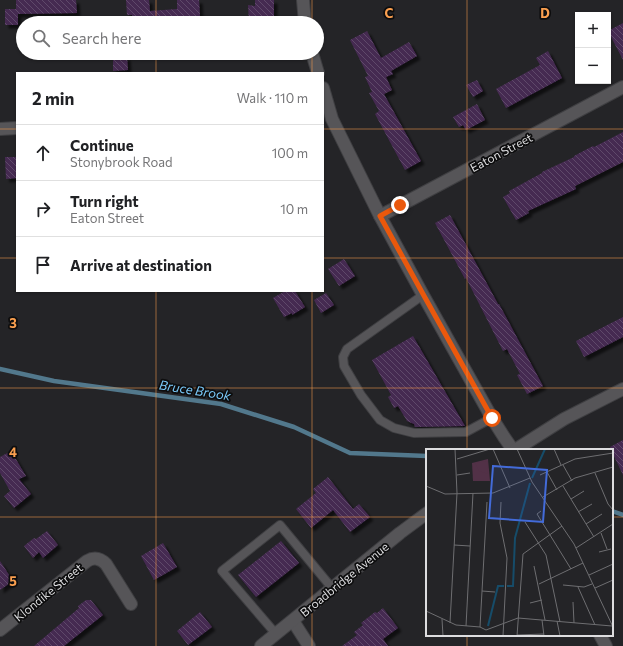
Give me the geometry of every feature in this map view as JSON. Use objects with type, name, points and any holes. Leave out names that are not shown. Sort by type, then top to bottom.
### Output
[{"type":"street","points":[[303,0],[304,16]]},
{"type":"street","points":[[314,60],[318,72]]},
{"type":"street","name":"Eaton Street","points":[[380,216],[623,88]]},
{"type":"street","points":[[324,91],[332,119],[380,216],[492,418],[513,449]]},
{"type":"street","points":[[0,129],[16,128]]},
{"type":"street","points":[[516,449],[564,419],[623,389]]},
{"type":"street","name":"Broadbridge Avenue","points":[[261,646],[426,514]]},
{"type":"street","name":"Klondike Street","points":[[0,630],[91,559],[99,559],[106,564],[131,604]]},
{"type":"street","points":[[293,621],[309,646]]},
{"type":"lane","points":[[423,294],[347,349],[343,357],[344,366],[361,395],[380,420],[394,428],[414,433],[466,432],[492,418]]},
{"type":"lane","points":[[276,634],[222,571],[280,526],[332,588]]},
{"type":"building","points":[[16,0],[76,0],[77,13],[18,14],[18,16],[16,16],[16,25],[5,25],[5,9],[16,9]]},
{"type":"building","points":[[126,0],[149,0],[150,11],[177,9],[177,0],[199,0],[200,16],[127,15]]},
{"type":"building","points":[[255,0],[274,0],[274,16],[249,16],[248,5],[255,6]]},
{"type":"building","points":[[623,23],[623,60],[611,37],[611,29]]},
{"type":"building","points":[[367,31],[381,58],[409,42],[417,56],[391,71],[393,74],[386,77],[392,90],[384,94],[421,161],[405,170],[375,114],[379,111],[369,93],[372,92],[365,77],[368,76],[350,40]]},
{"type":"building","points":[[548,51],[562,78],[506,108],[496,89],[540,65],[536,58]]},
{"type":"building","points":[[113,60],[127,60],[128,70],[113,71]]},
{"type":"building","points":[[477,80],[483,91],[473,97],[466,85]]},
{"type":"building","points":[[477,104],[485,120],[466,130],[463,125],[459,127],[453,117]]},
{"type":"building","points":[[623,132],[623,162],[575,186],[576,189],[528,211],[529,213],[516,220],[503,197],[510,193],[509,191],[542,172]]},
{"type":"building","points":[[5,157],[16,157],[16,178],[6,179]]},
{"type":"building","points":[[450,215],[543,386],[527,394],[517,375],[520,374],[507,349],[503,351],[466,278],[465,279],[435,223]]},
{"type":"building","points":[[344,259],[355,276],[339,286],[328,269]]},
{"type":"building","points":[[283,292],[296,292],[305,307],[292,315],[292,313],[284,317],[273,298]]},
{"type":"building","points":[[326,293],[334,305],[321,313],[314,300]]},
{"type":"building","points":[[623,317],[623,337],[584,357],[576,341]]},
{"type":"building","points":[[413,336],[465,426],[415,427],[414,424],[407,421],[398,406],[394,408],[388,397],[391,395],[372,360]]},
{"type":"building","points":[[623,440],[623,475],[613,454],[613,449],[611,449],[610,447]]},
{"type":"building","points":[[11,451],[26,476],[19,479],[31,494],[14,508],[4,496],[10,491],[0,473],[0,457]]},
{"type":"building","points":[[328,477],[353,509],[359,504],[370,517],[350,532],[333,510],[311,528],[296,509],[316,493],[313,489]]},
{"type":"building","points":[[47,531],[58,545],[43,558],[39,552],[33,558],[24,546],[34,538],[36,539]]},
{"type":"building","points":[[281,541],[299,563],[256,597],[238,575]]},
{"type":"building","points":[[163,543],[177,567],[154,580],[141,556]]},
{"type":"building","points":[[0,561],[13,581],[0,590]]},
{"type":"building","points":[[86,600],[91,600],[103,615],[64,646],[34,646],[79,608],[78,606]]},
{"type":"building","points":[[383,608],[398,628],[383,639],[388,646],[342,646],[357,635],[354,632],[363,625],[361,623],[375,612],[377,613]]},
{"type":"building","points":[[200,612],[212,627],[188,645],[177,631]]},
{"type":"waterway","name":"Bruce Brook","points":[[0,369],[54,381],[221,404],[294,427],[350,453],[426,456]]},
{"type":"waterway","name":"Bruce Brook","points":[[613,511],[623,515]]},
{"type":"route","points":[[400,205],[380,216],[492,418]]}]
